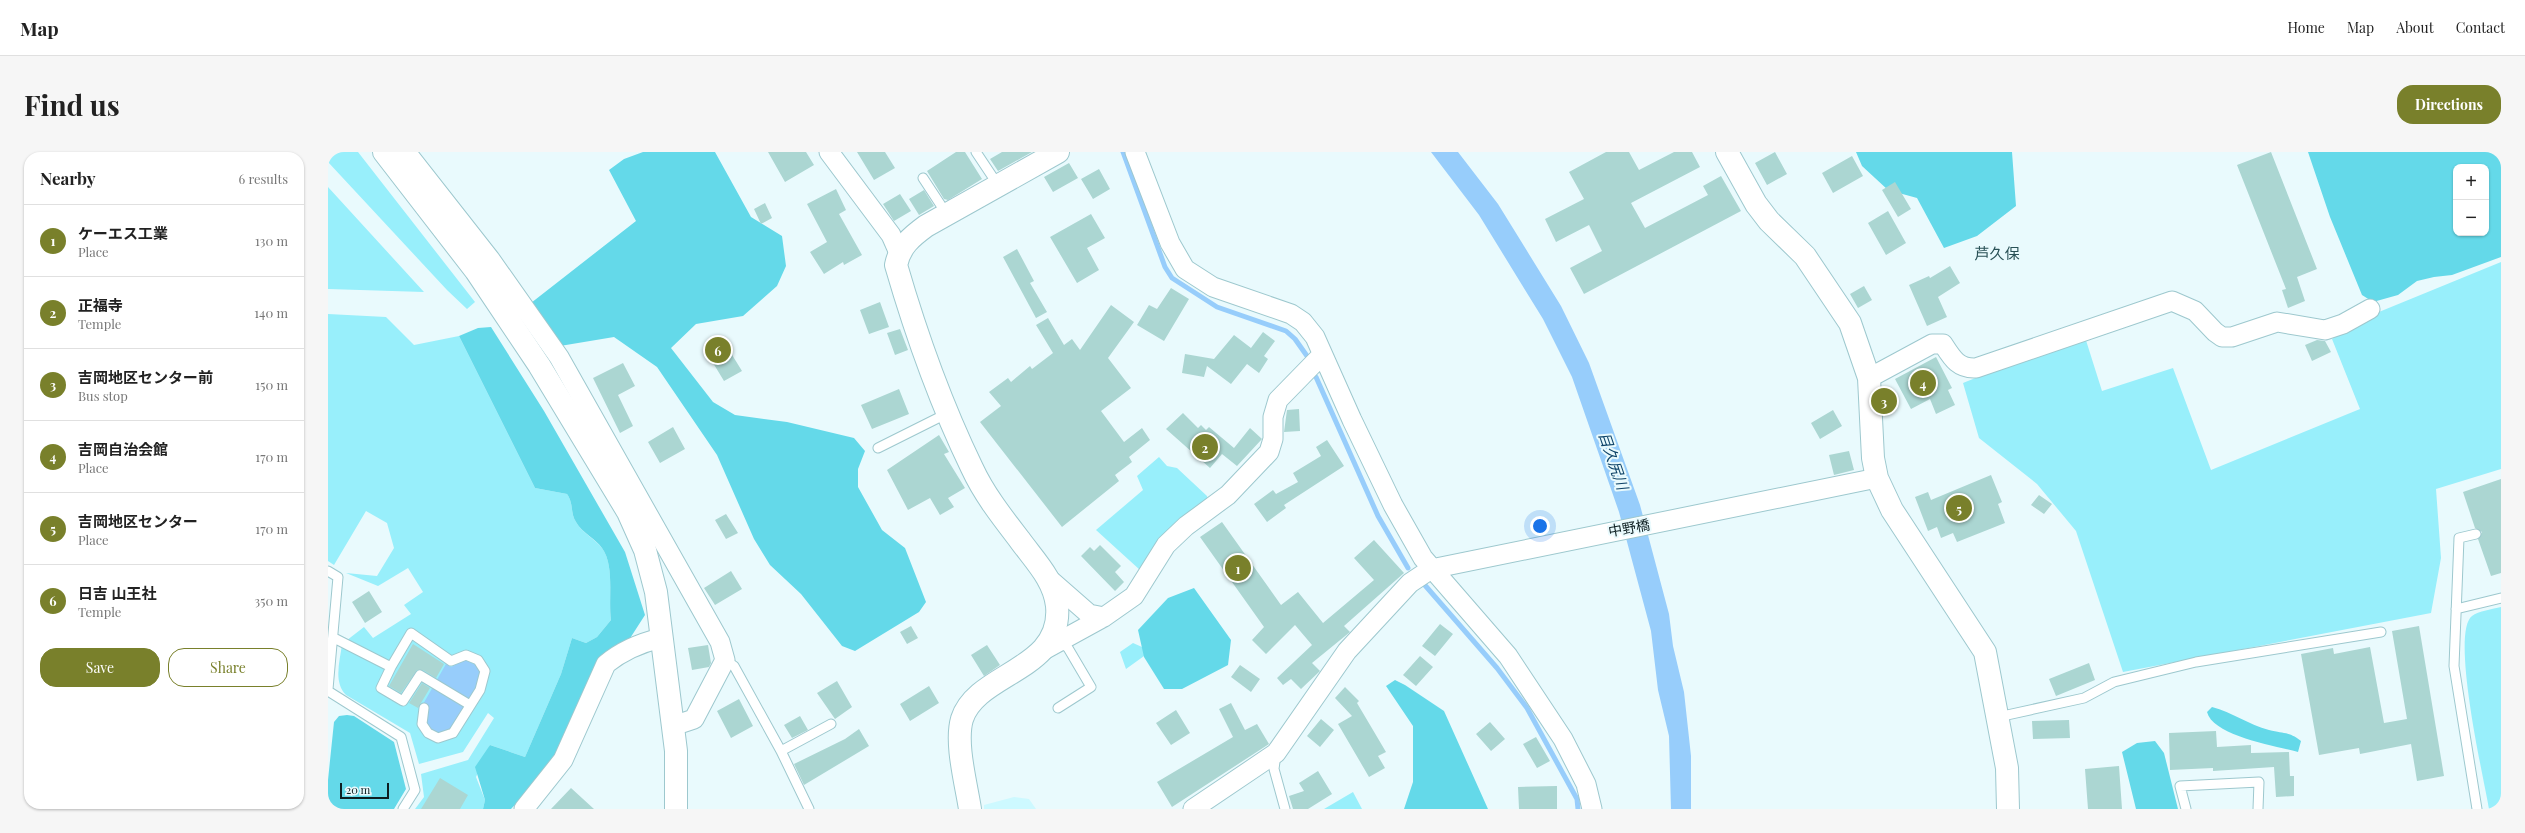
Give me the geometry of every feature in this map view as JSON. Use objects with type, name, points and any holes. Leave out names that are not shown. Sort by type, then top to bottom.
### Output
[{"type":"street","points":[[384,152],[476,271],[539,365],[584,423],[720,642],[725,660],[694,719],[673,726]]},
{"type":"street","points":[[406,152],[490,259],[559,357],[584,423],[645,550],[656,592],[676,751],[676,809]]},
{"type":"street","points":[[829,152],[891,235],[899,253]]},
{"type":"street","points":[[1058,152],[946,213],[907,241],[899,253],[896,265],[948,413],[972,469],[996,508],[1049,579],[1089,614],[1104,617]]},
{"type":"street","points":[[1135,152],[1170,243],[1185,269],[1213,287],[1291,314],[1303,322],[1315,337],[1322,355],[1393,505],[1431,569],[1508,656],[1563,739],[1586,784],[1592,809]]},
{"type":"street","points":[[1733,154],[1756,204],[1769,221],[1805,256],[1850,322],[1869,378],[1873,458],[1877,478],[1892,510],[1985,652],[1998,717],[2006,768],[2008,809]]},
{"type":"street","points":[[1869,378],[1932,344],[1943,344],[1956,363],[1965,368],[1976,368],[2172,301],[2195,311],[2215,332],[2227,337],[2277,322],[2325,330],[2344,324],[2370,309]]},
{"type":"street","points":[[970,809],[960,736],[962,718],[969,706],[980,694],[1052,642],[1104,617],[1134,596],[1166,545],[1186,526],[1228,495],[1269,452],[1273,440],[1273,417],[1278,400],[1322,355]]},
{"type":"street","name":"中野橋","points":[[1431,569],[1877,478]]},
{"type":"street","points":[[1193,809],[1276,753],[1347,651],[1410,583],[1431,569]]},
{"type":"street","points":[[1049,579],[1057,606],[1057,619],[1052,642]]},
{"type":"street","points":[[524,809],[563,760],[606,664],[616,655],[638,644],[661,638]]},
{"type":"lane","points":[[976,152],[998,185]]},
{"type":"lane","points":[[923,178],[946,213]]},
{"type":"lane","points":[[878,448],[948,413]]},
{"type":"lane","points":[[2476,534],[2459,538],[2454,666],[2477,809]]},
{"type":"lane","points":[[328,571],[338,577],[331,624],[334,638],[328,690],[401,738],[415,790],[403,809]]},
{"type":"lane","points":[[2456,609],[2501,598]]},
{"type":"lane","points":[[1998,717],[2084,698],[2114,682],[2196,662],[2381,632]]},
{"type":"lane","points":[[424,708],[421,718],[424,728],[432,736],[443,737],[456,730],[470,705],[485,678],[485,671],[482,665],[466,655],[451,661],[411,633],[391,667],[381,688],[403,701],[420,675],[470,705]]},
{"type":"lane","points":[[334,638],[391,667]]},
{"type":"lane","points":[[1052,642],[1068,648],[1092,687],[1058,708]]},
{"type":"lane","points":[[725,660],[734,666],[781,751],[809,809]]},
{"type":"lane","points":[[781,751],[831,724]]},
{"type":"lane","points":[[1276,753],[1274,769],[1285,809]]},
{"type":"lane","points":[[2186,809],[2180,786],[2259,782],[2258,809]]},
{"type":"shaded area","points":[[328,152],[358,152],[475,302],[467,309],[447,290],[328,162]]},
{"type":"shaded area","points":[[643,152],[715,152],[751,217],[782,236],[786,266],[777,286],[743,316],[696,324],[671,348],[713,402],[735,415],[787,422],[854,438],[865,451],[858,469],[858,487],[882,530],[905,548],[926,602],[919,612],[855,651],[842,646],[801,594],[770,565],[754,539],[717,455],[657,367],[614,337],[560,346],[531,303],[636,221],[609,170],[624,159]]},
{"type":"shaded area","points":[[1856,152],[2012,152],[2016,206],[1977,236],[1944,248],[1917,198],[1888,190],[1862,166]]},
{"type":"shaded area","points":[[2308,152],[2501,152],[2501,257],[2452,275],[2417,281],[2398,295],[2373,302],[2362,295],[2330,217]]},
{"type":"shaded area","points":[[328,187],[424,292],[328,289]]},
{"type":"shaded area","points":[[2501,262],[2501,469],[2436,489],[2441,558],[2431,613],[2123,672],[2076,531],[2037,484],[1979,438],[1963,383],[2084,334],[2102,391],[2173,368],[2211,470],[2360,409],[2332,339],[2374,314]]},
{"type":"shaded area","points":[[328,314],[386,317],[414,345],[459,336],[535,488],[567,494],[571,501],[574,519],[582,530],[602,548],[606,555],[610,573],[611,620],[597,637],[586,643],[572,638],[561,674],[525,757],[490,745],[476,777],[485,800],[483,809],[415,809],[424,797],[421,774],[468,760],[494,718],[488,713],[463,752],[419,764],[410,733],[346,695],[342,690],[338,678],[342,644],[364,627],[373,638],[411,614],[404,605],[423,592],[408,568],[378,586],[346,573],[377,576],[394,548],[387,523],[366,511],[334,565],[328,561]]},
{"type":"shaded area","points":[[491,327],[544,411],[625,552],[645,615],[542,775],[511,809],[483,809],[485,800],[475,767],[490,745],[525,757],[561,674],[572,638],[586,643],[597,637],[611,620],[610,573],[606,555],[602,548],[582,530],[574,519],[571,501],[567,494],[535,488],[459,336],[478,328]]},
{"type":"shaded area","points":[[1159,457],[1167,466],[1177,468],[1207,496],[1208,502],[1140,570],[1096,530],[1143,490],[1137,476]]},
{"type":"shaded area","points":[[1194,588],[1231,640],[1228,665],[1182,689],[1164,689],[1144,657],[1138,630],[1168,598]]},
{"type":"shaded area","points":[[2501,607],[2501,809],[2489,809],[2470,708],[2466,677],[2466,628],[2472,616],[2475,614]]},
{"type":"shaded area","points":[[1133,643],[1151,651],[1126,669],[1120,652]]},
{"type":"shaded area","points":[[1395,680],[1444,711],[1488,809],[1404,809],[1413,782],[1413,726],[1386,686]]},
{"type":"shaded area","points":[[2212,707],[2262,728],[2293,736],[2301,741],[2298,752],[2246,739],[2221,728],[2212,720],[2207,712]]},
{"type":"shaded area","points":[[339,716],[354,716],[394,742],[406,789],[394,809],[328,809],[328,780],[334,722]]},
{"type":"shaded area","points":[[2155,741],[2164,753],[2178,809],[2136,809],[2122,752],[2137,743]]},
{"type":"shaded area","points":[[1353,792],[1362,809],[1324,809]]},
{"type":"shaded area","points":[[1014,797],[1029,799],[1036,809],[984,809],[984,805]]},
{"type":"water","name":"目久尻川","points":[[1431,152],[1458,152],[1498,204],[1561,306],[1589,363],[1640,505],[1669,614],[1673,646],[1684,692],[1691,756],[1691,809],[1671,809],[1669,736],[1658,690],[1651,631],[1619,512],[1572,377],[1543,319],[1479,215]]},
{"type":"water","points":[[465,660],[480,667],[483,678],[454,728],[437,735],[426,727],[422,706],[446,664],[451,667]]},
{"type":"building","points":[[768,152],[806,152],[814,165],[785,182]]},
{"type":"building","points":[[857,152],[885,152],[895,168],[874,180]]},
{"type":"building","points":[[956,152],[965,152],[982,179],[948,200],[944,199],[927,171]]},
{"type":"building","points":[[1002,152],[1032,152],[998,171],[990,159]]},
{"type":"building","points":[[1606,152],[1629,152],[1639,170],[1674,152],[1692,152],[1700,167],[1631,203],[1645,228],[1708,195],[1703,186],[1721,176],[1741,211],[1584,294],[1570,268],[1602,251],[1589,225],[1556,242],[1545,219],[1584,199],[1569,172]]},
{"type":"building","points":[[1775,152],[1787,174],[1767,185],[1755,163]]},
{"type":"building","points":[[2271,152],[2317,269],[2297,277],[2305,301],[2288,308],[2282,290],[2286,289],[2237,165]]},
{"type":"building","points":[[1852,156],[1863,176],[1833,193],[1822,173]]},
{"type":"building","points":[[1069,163],[1078,178],[1053,192],[1044,177]]},
{"type":"building","points":[[1099,169],[1110,189],[1093,199],[1081,179]]},
{"type":"building","points":[[1895,182],[1911,209],[1898,217],[1882,190]]},
{"type":"building","points":[[836,189],[846,210],[839,214],[862,255],[844,265],[843,262],[824,274],[810,252],[827,242],[807,204]]},
{"type":"building","points":[[924,190],[934,206],[919,215],[909,199]]},
{"type":"building","points":[[900,194],[911,211],[894,221],[883,204]]},
{"type":"building","points":[[765,203],[772,218],[761,224],[754,209]]},
{"type":"building","points":[[1888,211],[1906,243],[1886,255],[1868,223]]},
{"type":"building","points":[[1091,214],[1105,238],[1087,248],[1099,270],[1077,283],[1050,237]]},
{"type":"building","points":[[1017,249],[1034,281],[1030,283],[1047,312],[1036,318],[1003,257]]},
{"type":"building","points":[[1950,266],[1960,283],[1938,297],[1947,317],[1927,326],[1909,285],[1929,276],[1930,278]]},
{"type":"building","points":[[1864,286],[1872,300],[1858,308],[1850,294]]},
{"type":"building","points":[[1171,288],[1189,299],[1164,341],[1137,325],[1149,305],[1157,309]]},
{"type":"building","points":[[880,302],[889,327],[869,334],[860,310]]},
{"type":"building","points":[[1111,305],[1134,322],[1108,358],[1131,388],[1101,411],[1124,442],[1142,428],[1150,440],[1129,457],[1132,462],[1115,475],[1119,481],[1062,527],[980,422],[1001,406],[989,392],[1008,378],[1011,382],[1030,366],[1032,369],[1053,353],[1036,325],[1048,318],[1064,345],[1072,339],[1080,350]]},
{"type":"building","points":[[900,329],[908,350],[895,355],[887,333]]},
{"type":"building","points":[[1263,332],[1275,341],[1264,356],[1268,359],[1259,373],[1247,364],[1231,384],[1207,366],[1204,377],[1182,373],[1185,354],[1214,359],[1234,335],[1251,348]]},
{"type":"building","points":[[721,337],[742,371],[724,381],[704,348]]},
{"type":"building","points":[[2317,340],[2325,341],[2331,352],[2312,361],[2305,345]]},
{"type":"building","points":[[1936,357],[1952,388],[1948,390],[1955,405],[1936,414],[1930,399],[1911,409],[1895,379]]},
{"type":"building","points":[[623,363],[635,386],[618,395],[633,426],[620,433],[593,378]]},
{"type":"building","points":[[899,389],[909,414],[872,429],[861,405]]},
{"type":"building","points":[[1299,409],[1300,431],[1284,432],[1287,410]]},
{"type":"building","points":[[1833,410],[1842,426],[1820,439],[1811,423]]},
{"type":"building","points":[[1183,413],[1198,428],[1201,425],[1206,430],[1209,427],[1234,448],[1250,428],[1262,439],[1237,466],[1222,454],[1210,468],[1166,429]]},
{"type":"building","points":[[673,427],[685,449],[660,463],[648,442]]},
{"type":"building","points":[[939,435],[949,452],[944,454],[965,488],[948,498],[954,507],[940,515],[930,498],[908,510],[887,470]]},
{"type":"building","points":[[1327,440],[1344,466],[1284,505],[1286,508],[1267,522],[1254,504],[1273,490],[1276,494],[1298,482],[1293,473],[1321,456],[1316,447]]},
{"type":"building","points":[[1849,451],[1854,470],[1834,475],[1829,455]]},
{"type":"building","points":[[1991,475],[2002,502],[1998,504],[2005,523],[1957,542],[1953,533],[1941,538],[1937,527],[1928,531],[1915,497],[1928,492],[1931,500]]},
{"type":"building","points":[[2501,479],[2501,573],[2491,576],[2478,539],[2482,532],[2475,528],[2463,492]]},
{"type":"building","points":[[2039,495],[2052,504],[2044,514],[2031,505]]},
{"type":"building","points":[[726,514],[738,533],[726,539],[715,520]]},
{"type":"building","points":[[1222,522],[1281,605],[1298,592],[1323,623],[1374,580],[1354,558],[1374,540],[1404,573],[1344,626],[1350,632],[1312,663],[1320,671],[1301,689],[1291,679],[1283,685],[1277,678],[1312,645],[1295,625],[1266,654],[1252,640],[1264,627],[1200,537]]},
{"type":"building","points":[[1100,545],[1121,566],[1115,572],[1124,582],[1115,591],[1081,556],[1090,547],[1094,551]]},
{"type":"building","points":[[731,571],[742,589],[715,605],[704,588]]},
{"type":"building","points":[[369,591],[382,612],[365,623],[352,602]]},
{"type":"building","points":[[1440,624],[1453,634],[1435,656],[1422,646]]},
{"type":"building","points":[[911,626],[918,638],[907,644],[900,632]]},
{"type":"building","points":[[2419,626],[2444,776],[2417,781],[2411,744],[2360,754],[2359,748],[2319,755],[2301,654],[2333,648],[2334,654],[2370,647],[2384,723],[2407,719],[2392,631]]},
{"type":"building","points":[[413,644],[444,664],[436,678],[423,670],[417,670],[401,693],[389,686]]},
{"type":"building","points":[[708,645],[711,663],[709,667],[692,670],[688,648]]},
{"type":"building","points":[[987,645],[1000,665],[984,676],[971,655]]},
{"type":"building","points":[[1420,656],[1433,667],[1416,686],[1403,675]]},
{"type":"building","points":[[2089,663],[2095,680],[2056,696],[2049,679]]},
{"type":"building","points":[[1240,665],[1260,679],[1251,692],[1231,677]]},
{"type":"building","points":[[837,681],[852,707],[835,719],[817,693]]},
{"type":"building","points":[[422,683],[430,688],[418,708],[409,703]]},
{"type":"building","points":[[929,686],[939,703],[910,721],[900,704]]},
{"type":"building","points":[[1345,687],[1359,701],[1357,703],[1386,752],[1378,756],[1385,768],[1369,777],[1338,724],[1352,716],[1335,698]]},
{"type":"building","points":[[739,699],[753,726],[731,738],[717,711]]},
{"type":"building","points":[[1231,703],[1245,730],[1257,724],[1269,744],[1172,807],[1157,782],[1233,737],[1219,709]]},
{"type":"building","points":[[1176,710],[1190,733],[1171,745],[1156,723]]},
{"type":"building","points":[[800,716],[808,730],[792,738],[784,725]]},
{"type":"building","points":[[1321,719],[1334,730],[1320,747],[1307,736]]},
{"type":"building","points":[[2069,720],[2070,738],[2033,739],[2032,721]]},
{"type":"building","points":[[1490,722],[1505,739],[1491,751],[1476,734]]},
{"type":"building","points":[[859,729],[869,746],[804,785],[794,764],[845,739]]},
{"type":"building","points":[[2216,731],[2217,747],[2251,745],[2251,753],[2289,752],[2290,776],[2294,776],[2294,796],[2276,797],[2274,767],[2213,771],[2213,768],[2170,770],[2169,733]]},
{"type":"building","points":[[1536,737],[1550,761],[1537,768],[1523,744]]},
{"type":"building","points":[[2119,766],[2122,809],[2088,809],[2085,769]]},
{"type":"building","points":[[1318,771],[1332,794],[1308,809],[1293,809],[1289,796],[1304,791],[1299,783]]},
{"type":"building","points":[[440,778],[468,795],[460,809],[421,809]]},
{"type":"building","points":[[1557,786],[1557,809],[1519,809],[1518,787]]},
{"type":"building","points":[[571,788],[594,809],[551,809]]},
{"type":"waterway","points":[[1123,152],[1165,267],[1172,278],[1217,307],[1286,331],[1295,339],[1307,356]]},
{"type":"waterway","points":[[1316,377],[1378,516],[1408,568]]},
{"type":"waterway","points":[[1423,583],[1497,668],[1527,708],[1577,799],[1578,809]]},
{"type":"place","name":"日吉 山王社","points":[[718,350]]},
{"type":"place","name":"吉岡自治会館","points":[[1923,383]]},
{"type":"place","name":"吉岡地区センター前","points":[[1884,401]]},
{"type":"place","name":"正福寺","points":[[1205,447]]},
{"type":"place","name":"吉岡地区センター","points":[[1959,508]]},
{"type":"place","name":"ケーエス工業","points":[[1238,568]]},
{"type":"district","name":"芦久保","points":[[1997,254]]}]
